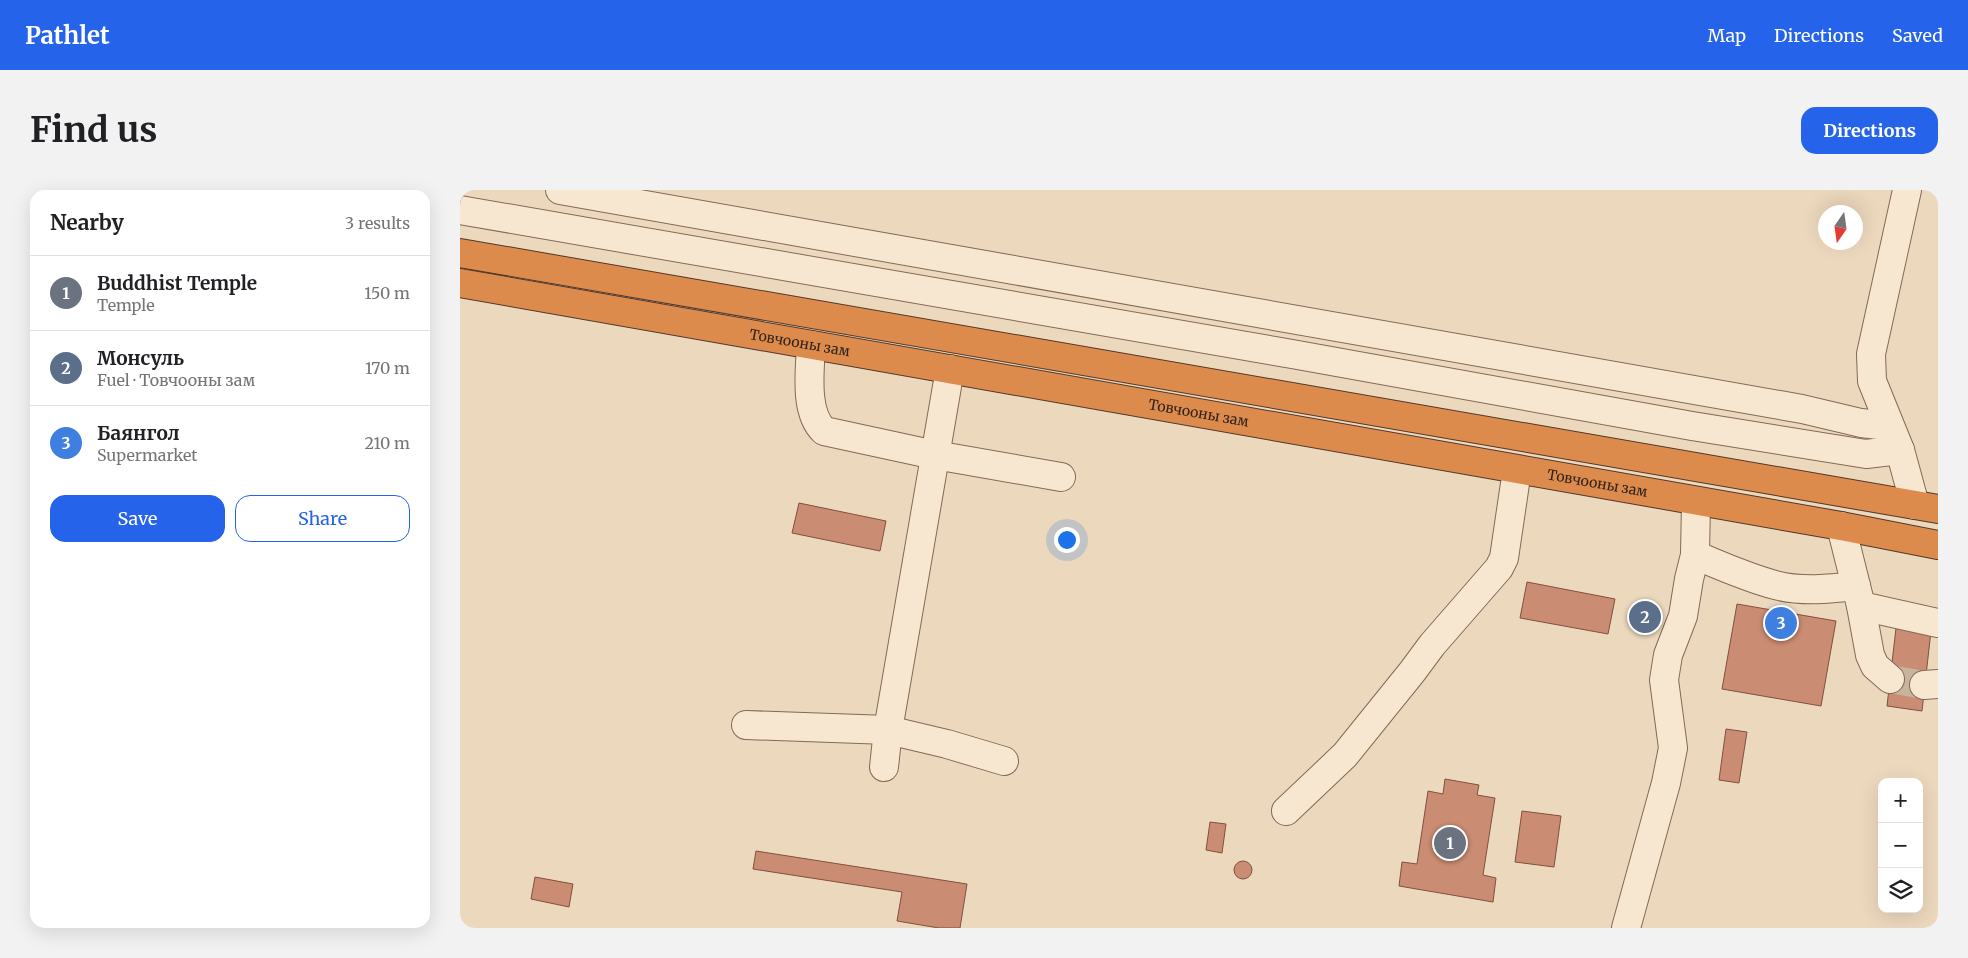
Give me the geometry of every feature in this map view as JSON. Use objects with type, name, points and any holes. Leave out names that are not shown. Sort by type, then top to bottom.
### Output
[{"type":"highway","points":[[460,253],[1926,507]]},
{"type":"highway","name":"Товчооны зам","points":[[460,283],[1841,526],[1938,546]]},
{"type":"street","points":[[560,190],[1724,395],[1802,409],[1861,423],[1889,426]]},
{"type":"street","points":[[1907,190],[1871,354],[1872,381],[1889,426],[1926,507]]},
{"type":"street","points":[[460,210],[1292,354],[1712,429],[1866,454],[1900,450]]},
{"type":"street","points":[[811,345],[810,386],[814,416],[824,431],[935,455],[1061,477]]},
{"type":"street","points":[[884,767],[888,730],[950,369]]},
{"type":"street","points":[[1286,811],[1344,755],[1432,644],[1499,568],[1504,558],[1517,470]]},
{"type":"street","points":[[1626,928],[1666,783],[1673,748],[1664,680],[1668,655],[1683,616],[1695,555],[1696,502]]},
{"type":"street","points":[[1841,526],[1859,596],[1870,655],[1875,666],[1890,679]]},
{"type":"street","points":[[1695,555],[1775,585],[1829,589],[1859,596],[1938,623]]},
{"type":"street","points":[[746,724],[888,730],[1004,761]]},
{"type":"building","points":[[799,503],[886,521],[880,551],[792,533]]},
{"type":"building","points":[[1527,582],[1615,599],[1608,634],[1520,618]]},
{"type":"building","points":[[1737,604],[1836,621],[1821,706],[1722,689]]},
{"type":"building","points":[[1896,628],[1931,631],[1922,711],[1887,706]]},
{"type":"building","points":[[1726,729],[1747,732],[1739,783],[1719,780]]},
{"type":"building","points":[[1445,779],[1479,785],[1477,795],[1495,798],[1483,875],[1496,878],[1493,902],[1399,886],[1402,862],[1417,864],[1428,791],[1443,794]]},
{"type":"building","points":[[1522,811],[1561,816],[1554,867],[1515,862]]},
{"type":"building","points":[[1210,822],[1226,824],[1222,853],[1206,850]]},
{"type":"building","points":[[756,851],[967,884],[960,928],[939,928],[897,921],[902,892],[753,869]]},
{"type":"building","points":[[1243,861],[1249,864],[1252,870],[1249,876],[1243,879],[1237,876],[1234,870],[1237,864]]},
{"type":"building","points":[[535,877],[573,884],[569,907],[531,899]]},
{"type":"tunnel","points":[[1890,679],[1924,685]]},
{"type":"place","name":"Монсуль","points":[[1645,617]]},
{"type":"place","name":"Баянгол","points":[[1781,623]]},
{"type":"place","name":"Buddhist Temple","points":[[1450,843]]}]
